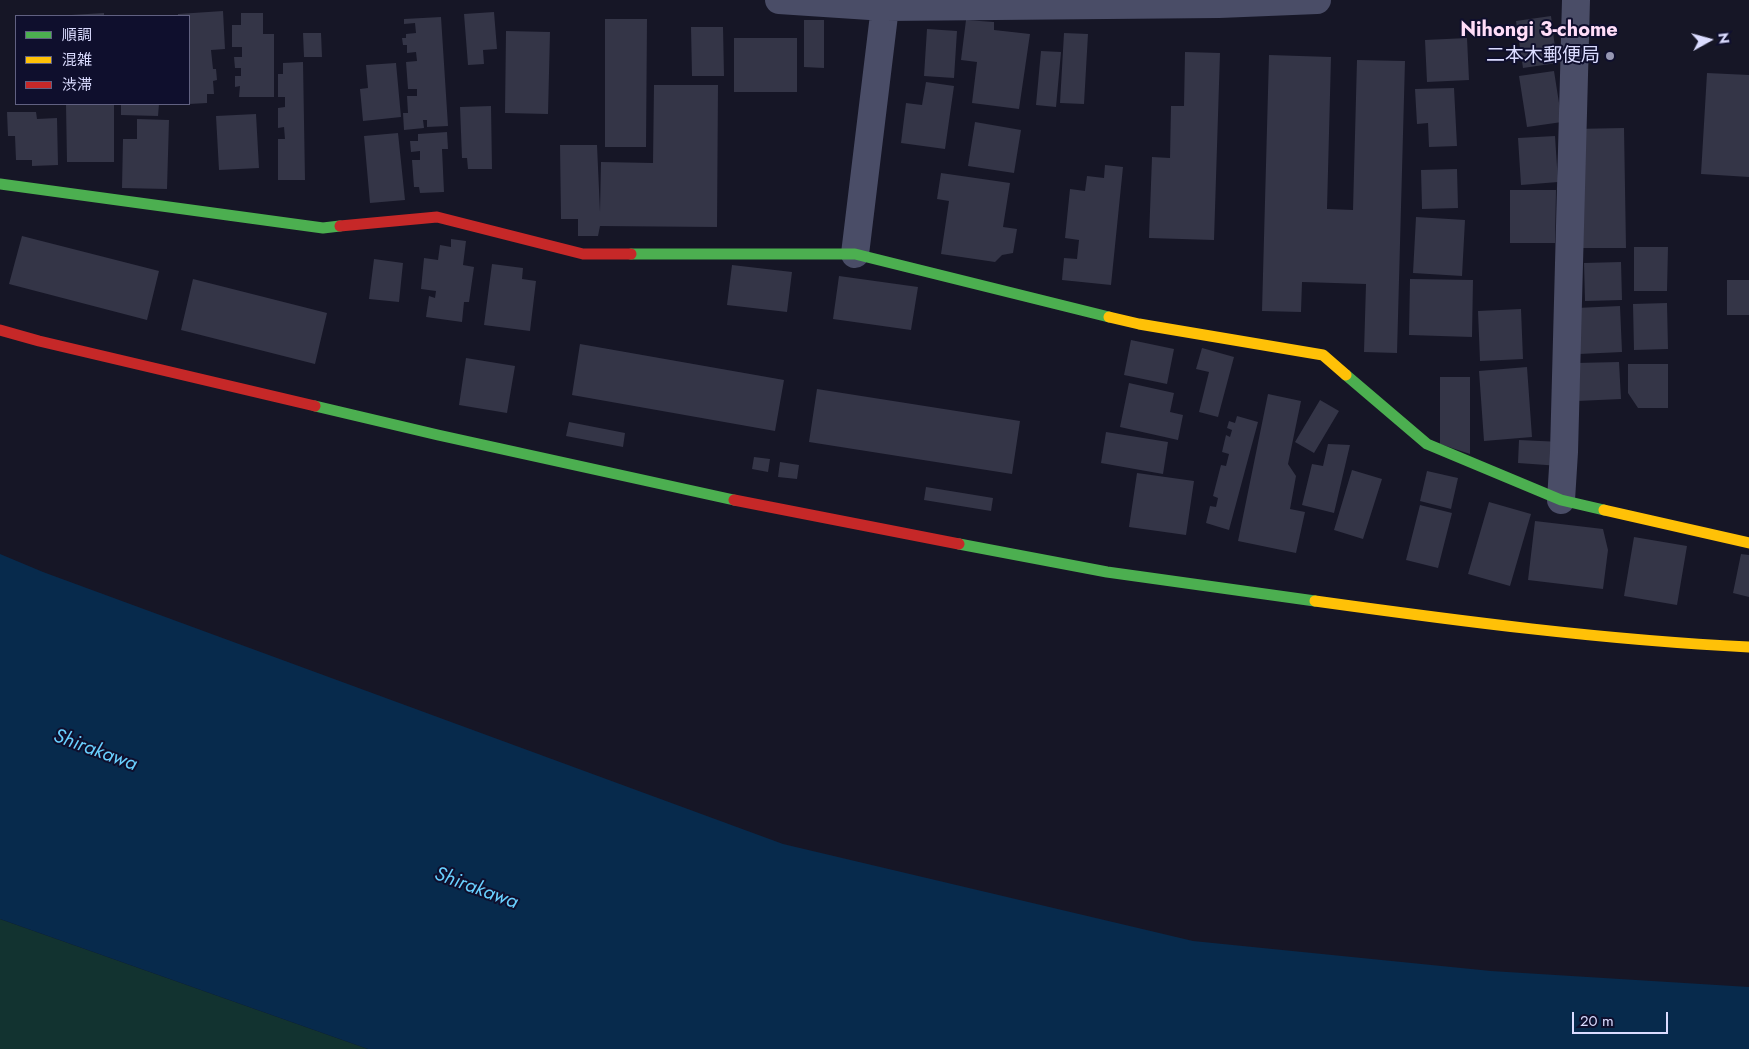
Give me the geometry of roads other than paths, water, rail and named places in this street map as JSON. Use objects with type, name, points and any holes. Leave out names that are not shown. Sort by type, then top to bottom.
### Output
[{"type":"street","points":[[779,0],[885,7],[1318,0]]},
{"type":"street","points":[[1561,500],[1564,452],[1576,0]]},
{"type":"street","points":[[855,254],[885,7]]},
{"type":"street","points":[[0,184],[323,228],[437,217],[583,254],[855,254],[1139,324],[1323,355],[1427,444],[1561,500],[1749,543]]},
{"type":"street","points":[[0,330],[39,341],[428,433],[764,507],[1107,572],[1401,613],[1668,643],[1749,647]]},
{"type":"water","name":"Shirakawa","points":[[0,554],[43,572],[783,844],[1193,941],[1491,971],[1749,987],[1749,1049],[368,1049],[0,919]]},
{"type":"place","name":"二本木郵便局","points":[[1610,56]]},
{"type":"district","name":"Nihongi 3-chome","points":[[1539,31]]}]
